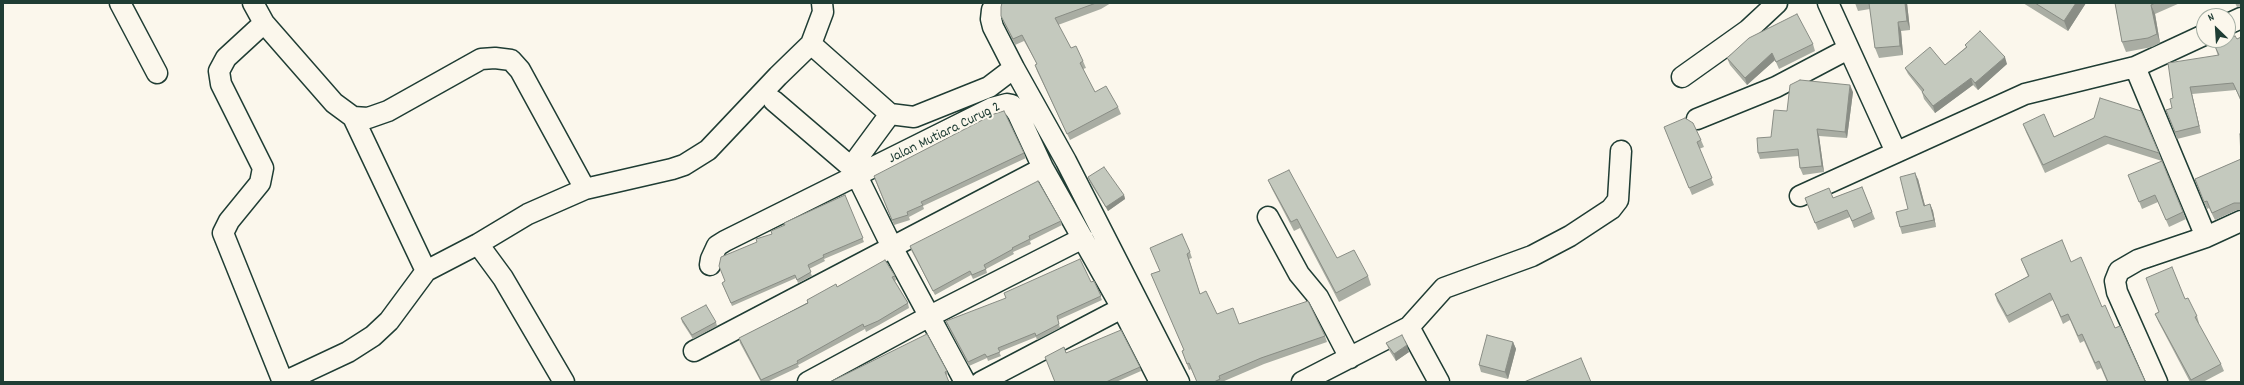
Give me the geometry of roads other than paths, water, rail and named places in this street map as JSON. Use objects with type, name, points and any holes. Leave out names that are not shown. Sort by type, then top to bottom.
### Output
[{"type":"street","points":[[120,3],[157,73]]},
{"type":"street","points":[[253,3],[264,23],[334,103],[353,117],[426,271]]},
{"type":"street","points":[[264,23],[226,58],[219,71],[221,84],[262,168],[260,183],[229,221],[224,233],[284,382],[348,352],[373,336],[389,321],[426,271],[478,244],[528,214],[585,189],[684,165],[708,150],[778,76],[811,44],[823,12],[822,3]]},
{"type":"street","points":[[996,3],[992,10],[993,27],[1066,161],[1180,382]]},
{"type":"street","points":[[1682,77],[1748,30],[1777,3]]},
{"type":"street","points":[[1828,3],[1896,152]]},
{"type":"street","points":[[1800,196],[2025,94],[2135,67],[2196,39]]},
{"type":"street","points":[[811,44],[890,114],[914,117],[933,111],[989,87],[1014,68]]},
{"type":"street","points":[[1697,119],[1776,87],[1848,49]]},
{"type":"street","points":[[353,117],[368,118],[388,111],[481,59],[495,58],[511,60],[520,70],[585,189]]},
{"type":"street","points":[[2135,67],[2206,237]]},
{"type":"street","points":[[774,100],[854,172],[892,247],[965,382]]},
{"type":"street","name":"Jalan Mutiara Curug 2","points":[[710,265],[717,246],[854,172],[992,108],[1007,104],[1012,105],[1018,114],[1043,168],[1122,308],[1158,381]]},
{"type":"street","points":[[854,172],[890,114]]},
{"type":"street","points":[[1302,382],[1409,327],[1444,288],[1532,256],[1570,236],[1611,209],[1618,200],[1620,151]]},
{"type":"street","points":[[694,351],[1043,168]]},
{"type":"street","points":[[1268,217],[1299,274],[1318,297],[1350,358]]},
{"type":"street","points":[[2158,382],[2117,292],[2115,281],[2119,271],[2138,260],[2206,237],[2241,221]]},
{"type":"street","points":[[808,382],[930,316],[1083,238]]},
{"type":"street","points":[[478,244],[503,278],[564,382]]},
{"type":"street","points":[[981,382],[1122,308]]},
{"type":"street","points":[[1409,327],[1439,382]]}]
